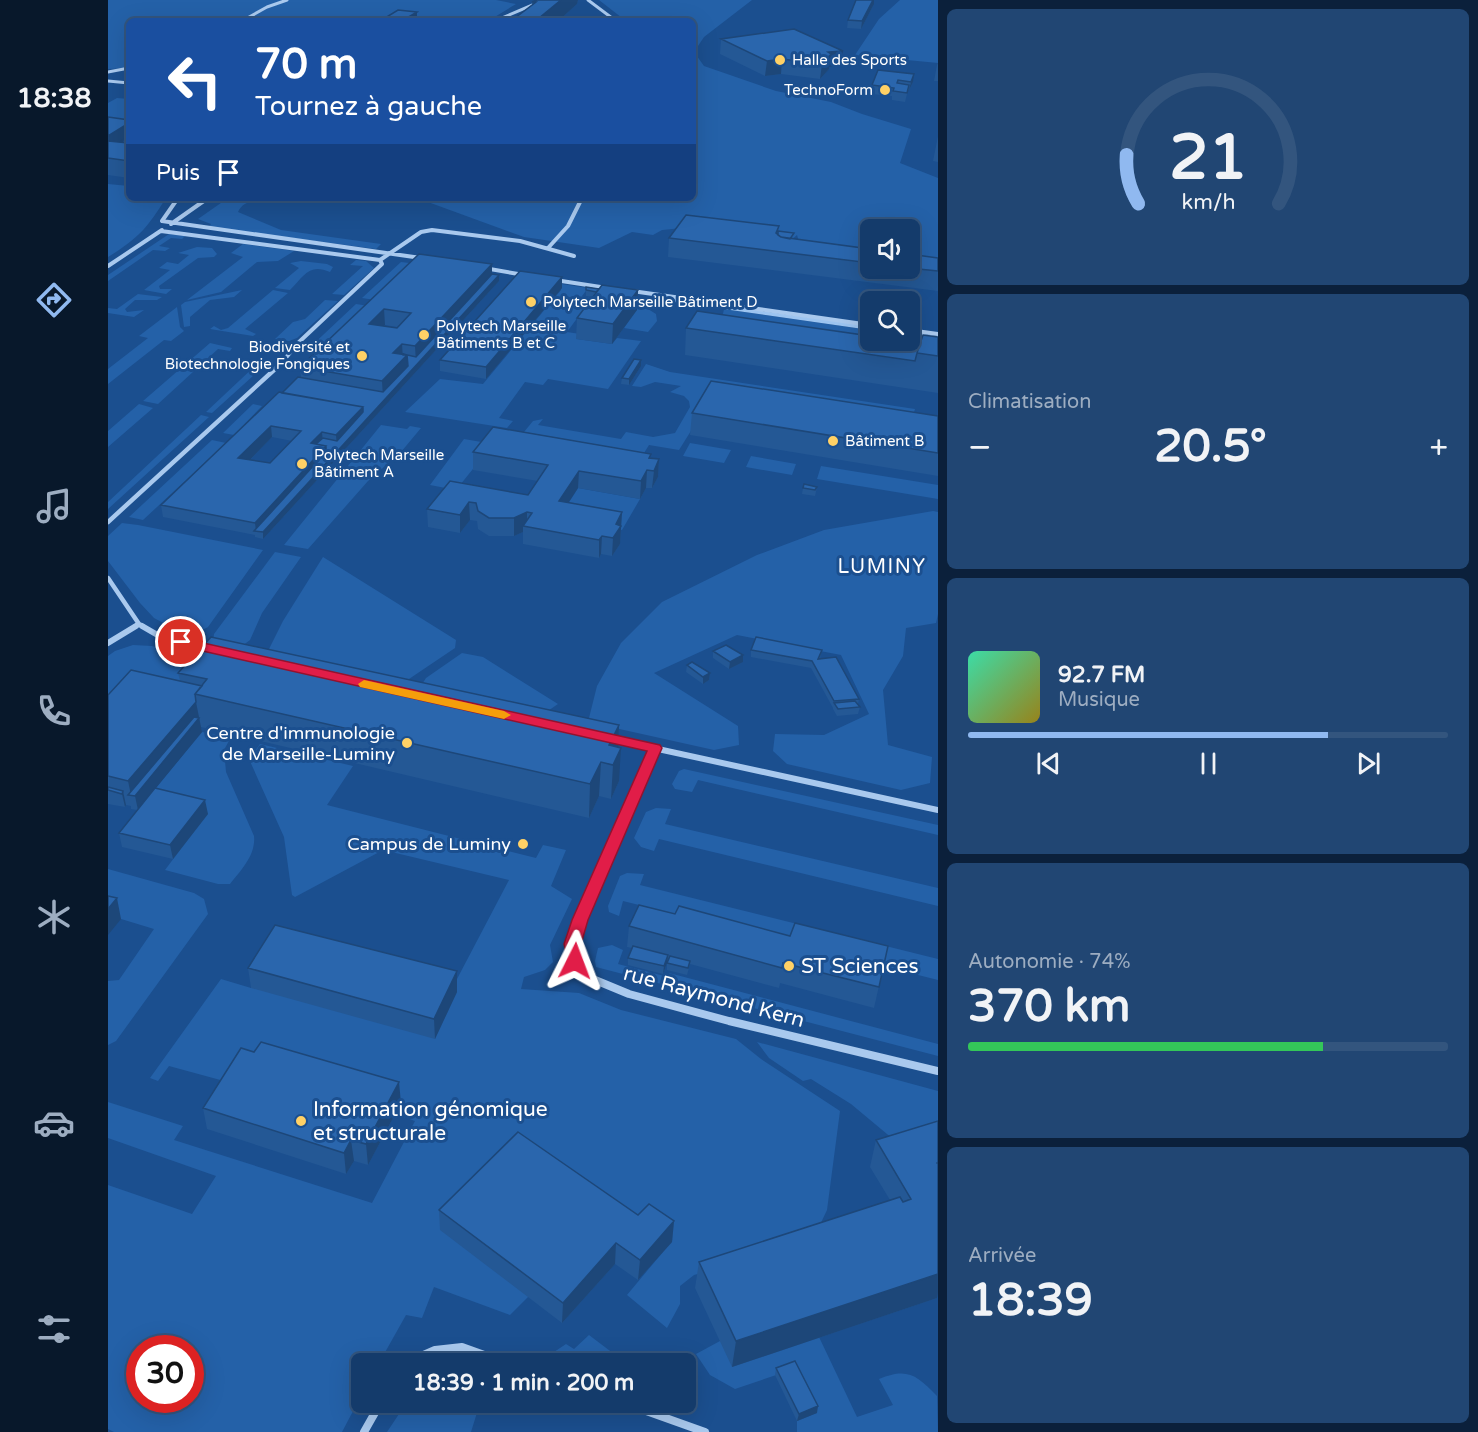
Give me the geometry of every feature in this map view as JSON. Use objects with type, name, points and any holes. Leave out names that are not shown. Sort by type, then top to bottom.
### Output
[{"type":"street","points":[[247,18],[267,7],[287,0]]},
{"type":"street","points":[[502,18],[544,0]]},
{"type":"street","points":[[588,0],[612,18]]},
{"type":"street","points":[[108,72],[126,69]]},
{"type":"street","points":[[108,81],[126,83]]},
{"type":"street","points":[[176,201],[162,221],[429,260]]},
{"type":"street","points":[[108,266],[204,201]]},
{"type":"street","points":[[548,248],[568,226],[580,201]]},
{"type":"street","points":[[161,231],[380,261],[421,232],[432,230],[520,241],[574,256]]},
{"type":"street","points":[[108,522],[289,356],[298,343],[382,264],[380,261]]},
{"type":"street","points":[[473,266],[529,276]]},
{"type":"street","points":[[553,279],[617,289]]},
{"type":"street","points":[[628,290],[860,324]]},
{"type":"street","points":[[920,332],[938,334]]},
{"type":"street","points":[[108,578],[139,624],[161,638],[211,649]]},
{"type":"street","points":[[108,643],[139,624]]},
{"type":"street","points":[[608,738],[938,810]]},
{"type":"street","name":"rue Raymond Kern","points":[[655,748],[578,926],[573,944],[575,961],[584,977],[628,994],[729,1021],[938,1071]]},
{"type":"street","points":[[428,1353],[462,1347],[479,1353]]},
{"type":"street","points":[[364,1432],[375,1413]]},
{"type":"street","points":[[652,1413],[705,1432]]},
{"type":"shaded area","points":[[108,0],[496,0],[516,4],[493,18],[126,18],[126,68],[108,69]]},
{"type":"shaded area","points":[[599,0],[752,0],[704,37],[696,49],[696,18],[622,18]]},
{"type":"shaded area","points":[[900,0],[938,0],[938,63],[855,55],[879,19]]},
{"type":"shaded area","points":[[696,55],[704,66],[776,91],[831,102],[911,129],[900,163],[938,178],[938,269],[920,266],[920,219],[860,219],[860,258],[801,249],[797,235],[790,241],[682,228],[662,230],[653,235],[632,232],[599,248],[524,237],[425,201],[696,201]]},
{"type":"shaded area","points":[[117,98],[126,99],[126,126],[108,120],[108,103]]},
{"type":"shaded area","points":[[108,184],[126,186],[126,201],[164,201],[142,232],[108,257]]},
{"type":"shaded area","points":[[224,201],[252,201],[242,206],[238,212],[281,230],[381,244],[376,249],[209,227],[211,224],[198,219]]},
{"type":"shaded area","points":[[169,234],[185,236],[182,239],[171,238],[159,246],[170,248],[165,251],[153,250],[108,281],[108,275]]},
{"type":"shaded area","points":[[243,244],[294,251],[278,261],[257,262],[221,292],[187,300],[243,257],[231,253]]},
{"type":"shaded area","points":[[197,247],[212,248],[217,254],[214,257],[198,258],[159,286],[160,289],[172,289],[166,294],[144,290],[170,270],[159,268],[167,262],[178,264],[189,255],[178,253]]},
{"type":"shaded area","points":[[356,260],[366,261],[374,268],[344,295],[332,294],[363,266],[350,265]]},
{"type":"shaded area","points":[[301,261],[327,264],[333,267],[330,272],[317,269],[307,272],[290,290],[275,288],[299,268],[290,263]]},
{"type":"shaded area","points":[[401,262],[434,266],[375,300],[362,298]]},
{"type":"shaded area","points":[[555,283],[588,288],[582,296],[592,298],[567,332],[580,334],[577,339],[612,344],[617,338],[641,341],[608,389],[548,379],[543,385],[525,382],[499,418],[513,421],[507,428],[405,412],[440,379],[483,384],[561,290]]},
{"type":"shaded area","points":[[242,290],[234,297],[210,300],[190,317],[190,326],[184,327],[181,305],[185,302]]},
{"type":"shaded area","points":[[273,290],[288,293],[245,329],[256,334],[253,336],[210,329],[214,326],[221,330],[228,328]]},
{"type":"shaded area","points":[[138,294],[162,297],[157,300],[135,300],[125,309],[127,312],[144,310],[134,317],[108,313],[108,308],[117,309]]},
{"type":"shaded area","points":[[325,300],[338,301],[297,338],[289,341],[275,339],[293,322],[305,319]]},
{"type":"shaded area","points":[[605,302],[648,309],[656,314],[657,321],[648,332],[624,328],[636,310]]},
{"type":"shaded area","points":[[356,304],[369,306],[320,352],[307,350]]},
{"type":"shaded area","points":[[177,307],[180,327],[184,331],[171,341],[164,340],[108,384],[108,369],[148,338],[139,336]]},
{"type":"shaded area","points":[[724,309],[860,329],[860,351],[920,351],[920,338],[938,340],[938,367],[718,339]]},
{"type":"shaded area","points":[[210,343],[232,348],[230,351],[218,349],[158,404],[143,401]]},
{"type":"shaded area","points":[[258,363],[265,365],[212,413],[206,412]]},
{"type":"shaded area","points":[[646,364],[670,372],[915,409],[911,422],[709,402],[679,450],[649,445],[644,453],[524,432],[533,421],[543,419],[538,425],[621,439],[626,432],[653,437],[675,433],[690,407],[689,401],[684,396],[670,392],[681,386],[655,382],[641,387],[632,386]]},
{"type":"shaded area","points":[[139,404],[153,408],[108,447],[108,431]]},
{"type":"shaded area","points":[[253,404],[262,406],[234,435],[223,433]]},
{"type":"shaded area","points":[[201,415],[209,417],[108,509],[108,502]]},
{"type":"shaded area","points":[[381,425],[407,429],[410,426],[421,428],[401,452],[368,481],[308,549],[284,545]]},
{"type":"shaded area","points":[[464,439],[493,444],[456,490],[430,485]]},
{"type":"shaded area","points":[[212,440],[226,443],[143,520],[129,517]]},
{"type":"shaded area","points":[[690,443],[731,450],[724,463],[683,456]]},
{"type":"shaded area","points":[[751,456],[796,464],[792,475],[746,467]]},
{"type":"shaded area","points":[[821,466],[938,485],[938,499],[817,479]]},
{"type":"shaded area","points":[[578,488],[640,499],[622,530],[558,519]]},
{"type":"shaded area","points":[[938,512],[938,614],[936,623],[906,628],[903,656],[883,690],[888,745],[932,757],[930,783],[901,790],[787,764],[773,751],[775,734],[824,735],[869,714],[841,655],[737,635],[654,673],[738,726],[739,745],[714,750],[588,722],[597,686],[621,643],[662,602],[757,555],[824,530]]},
{"type":"shaded area","points":[[122,523],[263,550],[208,627],[190,637],[154,618],[108,561],[108,536]]},
{"type":"shaded area","points":[[275,552],[301,557],[262,613],[250,640],[242,646],[213,643],[214,634]]},
{"type":"shaded area","points":[[323,557],[456,640],[455,648],[406,681],[267,653],[283,621]]},
{"type":"shaded area","points":[[133,645],[152,646],[211,663],[179,704],[108,712],[108,656]]},
{"type":"shaded area","points":[[462,653],[483,657],[558,704],[542,715],[419,689],[426,678]]},
{"type":"shaded area","points":[[202,732],[231,737],[224,750],[226,772],[254,836],[250,856],[230,884],[218,884],[165,870],[207,814],[148,797]]},
{"type":"shaded area","points":[[260,744],[353,766],[327,805],[536,858],[543,845],[566,850],[551,886],[572,899],[550,945],[553,962],[545,970],[524,977],[521,989],[579,993],[621,1010],[736,1039],[761,1059],[840,1111],[827,1210],[818,1229],[804,1244],[694,1275],[680,1286],[680,1304],[667,1328],[627,1295],[672,1241],[528,1297],[510,1315],[434,1287],[422,1318],[406,1315],[385,1353],[351,1353],[352,1413],[342,1432],[114,1432],[108,1429],[108,1185],[192,1214],[216,1176],[108,1138],[108,1102],[183,1126],[174,1140],[372,1203],[415,1121],[395,1114],[235,1084],[169,1066],[158,1081],[150,1078],[221,979],[251,988],[426,971],[457,979],[509,880],[383,850],[295,897],[292,895],[284,837],[249,759]]},
{"type":"shaded area","points":[[684,769],[938,825],[938,835],[698,780],[692,792],[675,789],[672,784],[679,771]]},
{"type":"shaded area","points":[[656,808],[671,809],[665,824],[938,888],[938,906],[659,839],[654,851],[641,847],[634,838],[646,812]]},
{"type":"shaded area","points":[[108,869],[194,893],[204,899],[208,914],[116,1041],[108,1045],[108,981],[119,980],[154,929],[108,915]]},
{"type":"shaded area","points":[[627,873],[644,874],[640,885],[938,959],[938,980],[623,901],[619,916],[609,912],[608,906],[620,876]]},
{"type":"shaded area","points":[[612,945],[623,950],[618,964],[668,977],[669,973],[938,1044],[938,1056],[596,967],[598,948]]},
{"type":"shaded area","points":[[757,1042],[938,1091],[938,1132],[893,1139],[851,1104],[811,1079],[803,1081],[769,1058]]},
{"type":"shaded area","points":[[589,1335],[613,1353],[552,1353],[566,1344],[574,1349]]},
{"type":"shaded area","points":[[819,1337],[857,1417],[893,1405],[879,1379],[897,1374],[911,1375],[937,1396],[938,1432],[797,1432],[797,1421],[816,1413],[794,1369],[735,1389],[710,1375],[696,1354],[720,1341]]},
{"type":"shaded area","points":[[400,1413],[477,1413],[471,1432],[387,1432]]},
{"type":"building","points":[[561,0],[539,18],[515,18],[536,2],[532,2]]},
{"type":"building","points":[[856,0],[873,0],[862,21],[848,20]]},
{"type":"building","points":[[398,10],[417,12],[407,18],[385,18]]},
{"type":"building","points":[[794,29],[843,51],[828,52],[831,54],[822,64],[782,59],[767,61],[721,39]]},
{"type":"building","points":[[878,70],[914,74],[911,82],[898,80],[897,83],[909,85],[907,93],[893,91],[894,88],[872,85]]},
{"type":"building","points":[[108,117],[126,120],[126,125],[108,136]]},
{"type":"building","points":[[108,141],[126,143],[126,161],[108,158]]},
{"type":"building","points":[[686,215],[779,226],[776,233],[781,237],[860,248],[860,262],[669,238]]},
{"type":"building","points":[[778,231],[794,233],[790,239],[778,235]]},
{"type":"building","name":"Polytech Marseille Bâtiments B et C","points":[[419,254],[492,264],[415,346],[402,344],[393,353],[407,355],[382,381],[300,367]],"holes":[[[384,309],[411,313],[397,328],[369,324]]]},
{"type":"building","points":[[920,256],[938,258],[938,271],[920,269]]},
{"type":"building","points":[[520,271],[562,277],[486,367],[440,360]]},
{"type":"building","points":[[492,274],[499,275],[263,532],[254,531],[326,452],[326,446],[316,444],[323,438],[337,441],[363,412],[363,407],[282,393],[298,377],[383,392],[408,366],[407,355],[403,354],[416,357]]},
{"type":"building","points":[[602,285],[638,290],[613,324],[577,318]]},
{"type":"building","points":[[586,287],[599,289],[596,292],[586,290]]},
{"type":"building","points":[[697,311],[860,335],[860,351],[918,351],[915,361],[686,328]]},
{"type":"building","points":[[923,335],[938,337],[938,356],[917,353],[920,351]]},
{"type":"building","points":[[634,359],[641,360],[629,379],[622,378]]},
{"type":"building","points":[[711,381],[938,416],[938,453],[692,413]]},
{"type":"building","name":"Polytech Marseille Bâtiment A","points":[[279,392],[363,407],[336,435],[322,432],[311,443],[326,446],[255,523],[161,505]],"holes":[[[271,426],[301,431],[270,463],[238,458]]]},
{"type":"building","points":[[493,427],[651,454],[649,458],[659,459],[654,471],[647,470],[641,481],[579,471],[559,501],[622,512],[616,524],[621,526],[613,538],[602,536],[599,540],[523,526],[532,513],[527,512],[514,518],[489,518],[478,511],[476,503],[469,502],[460,515],[427,509],[450,481],[528,495],[548,465],[473,452]]},
{"type":"building","points":[[804,484],[817,487],[815,490],[803,488]]},
{"type":"building","points":[[211,637],[619,725],[609,745],[621,748],[613,765],[601,762],[590,784],[195,694],[207,679],[178,673]]},
{"type":"building","points":[[756,637],[822,650],[818,659],[836,657],[859,699],[834,701],[812,661],[751,650]]},
{"type":"building","points":[[726,645],[743,655],[730,662],[713,651]]},
{"type":"building","points":[[692,662],[710,673],[703,677],[687,665]]},
{"type":"building","points":[[131,670],[202,686],[195,694],[196,702],[128,781],[108,776],[108,695]]},
{"type":"building","points":[[855,701],[860,707],[838,709],[834,703]]},
{"type":"building","points":[[194,717],[199,718],[135,796],[128,795]]},
{"type":"building","points":[[108,787],[123,791],[122,794],[108,790]]},
{"type":"building","points":[[155,788],[205,800],[170,845],[119,833]]},
{"type":"building","points":[[108,896],[117,898],[108,909]]},
{"type":"building","points":[[639,905],[675,914],[679,906],[790,936],[795,923],[888,946],[879,987],[783,963],[782,968],[629,926]]},
{"type":"building","points":[[275,925],[457,971],[434,1019],[248,968]]},
{"type":"building","points":[[633,946],[668,955],[664,966],[628,958]]},
{"type":"building","points":[[670,956],[690,961],[688,968],[667,963]]},
{"type":"building","name":"Information génomique et structurale","points":[[261,1042],[399,1082],[366,1144],[351,1140],[344,1153],[203,1108],[241,1048],[254,1052]]},
{"type":"building","points":[[938,1121],[938,1274],[736,1341],[699,1262],[900,1197],[903,1202],[911,1199],[876,1140]]},
{"type":"building","points":[[518,1132],[638,1215],[649,1204],[674,1221],[640,1260],[616,1243],[563,1303],[439,1210]]},
{"type":"building","points":[[795,1361],[818,1406],[799,1414],[776,1368]]},
{"type":"waterway","points":[[655,298],[860,327]]},
{"type":"waterway","points":[[920,336],[938,338]]},
{"type":"slow traffic","points":[[364,684],[504,715]]},
{"type":"place","name":"Halle des Sports","points":[[780,60]]},
{"type":"place","name":"TechnoForm","points":[[885,90]]},
{"type":"place","name":"Polytech Marseille Bâtiment D","points":[[531,302]]},
{"type":"place","name":"Polytech Marseille Bâtiments B et C","points":[[424,335]]},
{"type":"place","name":"Biodiversité et Biotechnologie Fongiques","points":[[362,356]]},
{"type":"place","name":"Bâtiment B","points":[[833,441]]},
{"type":"place","name":"Polytech Marseille Bâtiment A","points":[[302,464]]},
{"type":"place","name":"Centre d'immunologie de Marseille-Luminy","points":[[407,743]]},
{"type":"place","name":"Campus de Luminy","points":[[523,844]]},
{"type":"place","name":"ST Sciences","points":[[789,966]]},
{"type":"place","name":"Information génomique et structurale","points":[[301,1121]]},
{"type":"district","name":"LUMINY","points":[[882,567]]},
{"type":"route","points":[[181,642],[655,748],[580,920],[573,944],[575,961]]}]
